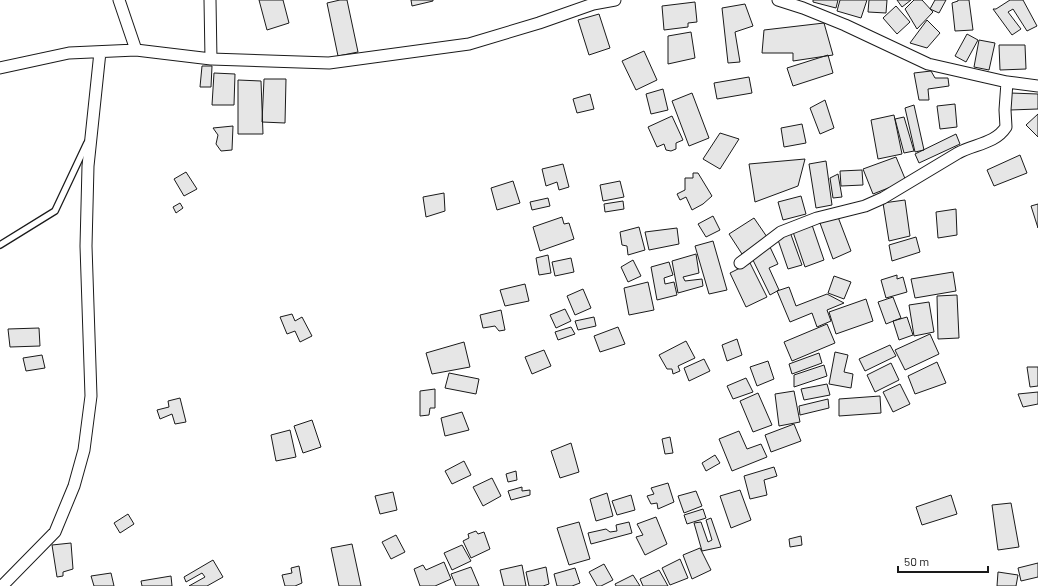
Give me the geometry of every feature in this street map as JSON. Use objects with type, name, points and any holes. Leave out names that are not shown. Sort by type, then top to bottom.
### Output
[{"type":"street","points":[[120,0],[136,50]]},
{"type":"street","points":[[210,0],[211,59]]},
{"type":"street","points":[[0,68],[68,53],[136,50],[211,59],[329,63],[469,44],[539,23],[593,4],[615,0]]},
{"type":"street","points":[[778,0],[845,25],[928,64],[1007,82],[1038,86]]},
{"type":"street","points":[[2,586],[55,532],[74,486],[84,450],[92,396],[86,246],[88,166],[100,52]]},
{"type":"street","points":[[740,263],[781,232],[818,218],[865,206],[883,198],[968,148],[980,145],[996,138],[1006,127],[1005,110],[1007,82]]},
{"type":"lane","points":[[0,245],[55,211],[91,135]]},
{"type":"building","points":[[259,0],[283,0],[289,23],[267,30]]},
{"type":"building","points":[[347,0],[358,52],[338,56],[327,3]]},
{"type":"building","points":[[411,0],[433,0],[433,1],[412,6]]},
{"type":"building","points":[[813,0],[838,0],[836,8],[813,2]]},
{"type":"building","points":[[840,0],[867,0],[861,18],[837,11]]},
{"type":"building","points":[[869,0],[887,0],[886,13],[868,12]]},
{"type":"building","points":[[897,0],[911,0],[902,7]]},
{"type":"building","points":[[914,0],[922,0],[933,12],[917,29],[905,9]]},
{"type":"building","points":[[935,0],[946,0],[939,13],[930,9]]},
{"type":"building","points":[[958,0],[969,0],[973,30],[955,31],[952,3]]},
{"type":"building","points":[[1010,0],[1023,0],[1037,26],[1027,31],[1013,9],[1008,12],[1021,29],[1012,35],[993,9],[996,9]]},
{"type":"building","points":[[695,2],[697,22],[688,23],[688,27],[664,30],[662,6]]},
{"type":"building","points":[[745,4],[753,26],[735,32],[740,62],[728,63],[722,8]]},
{"type":"building","points":[[896,6],[910,22],[897,34],[883,18]]},
{"type":"building","points":[[599,14],[610,48],[589,55],[578,20]]},
{"type":"building","points":[[927,20],[940,33],[927,48],[910,43]]},
{"type":"building","points":[[824,23],[833,55],[793,61],[793,53],[762,53],[764,30]]},
{"type":"building","points":[[691,32],[695,58],[668,64],[668,36]]},
{"type":"building","points":[[967,34],[978,40],[966,62],[955,56]]},
{"type":"building","points":[[979,40],[995,43],[989,70],[974,67]]},
{"type":"building","points":[[999,45],[1025,45],[1026,69],[1000,70]]},
{"type":"building","points":[[644,51],[657,80],[636,90],[622,61]]},
{"type":"building","points":[[828,55],[833,73],[793,86],[787,68]]},
{"type":"building","points":[[202,66],[212,66],[211,87],[200,87]]},
{"type":"building","points":[[931,71],[935,78],[948,78],[949,86],[928,89],[929,100],[919,100],[914,73]]},
{"type":"building","points":[[214,73],[235,74],[234,105],[212,105]]},
{"type":"building","points":[[749,77],[752,93],[717,99],[714,83]]},
{"type":"building","points":[[264,79],[286,79],[285,123],[262,122]]},
{"type":"building","points":[[238,80],[261,81],[263,134],[238,134]]},
{"type":"building","points":[[663,89],[668,110],[651,114],[646,94]]},
{"type":"building","points":[[692,93],[709,138],[689,146],[672,101]]},
{"type":"building","points":[[1010,93],[1038,94],[1038,109],[1010,110]]},
{"type":"building","points":[[590,94],[594,109],[577,113],[573,99]]},
{"type":"building","points":[[825,100],[834,128],[820,134],[810,108]]},
{"type":"building","points":[[955,104],[957,127],[940,129],[937,106]]},
{"type":"building","points":[[914,105],[924,150],[915,152],[905,108]]},
{"type":"building","points":[[1038,114],[1038,137],[1026,125]]},
{"type":"building","points":[[894,115],[902,154],[878,159],[871,120]]},
{"type":"building","points":[[672,116],[683,140],[676,143],[676,149],[671,151],[666,150],[664,144],[657,147],[648,127]]},
{"type":"building","points":[[904,117],[914,151],[904,153],[895,119]]},
{"type":"building","points":[[802,124],[806,143],[784,147],[781,128]]},
{"type":"building","points":[[233,126],[232,150],[221,151],[216,144],[218,135],[213,128]]},
{"type":"building","points":[[720,133],[739,139],[720,169],[703,159]]},
{"type":"building","points":[[956,134],[960,144],[919,163],[915,154]]},
{"type":"building","points":[[1020,155],[1027,173],[994,186],[987,170]]},
{"type":"building","points":[[896,157],[906,181],[873,194],[863,169]]},
{"type":"building","points":[[805,159],[798,186],[755,202],[749,164]]},
{"type":"building","points":[[826,161],[832,205],[816,208],[809,164]]},
{"type":"building","points":[[563,164],[569,187],[559,190],[557,182],[546,186],[542,169]]},
{"type":"building","points":[[862,170],[863,185],[841,186],[840,171]]},
{"type":"building","points":[[186,172],[197,189],[184,196],[174,179]]},
{"type":"building","points":[[693,173],[698,173],[712,196],[703,204],[692,210],[686,197],[680,200],[677,194],[685,190],[685,178],[693,178]]},
{"type":"building","points":[[838,174],[842,197],[833,198],[830,178]]},
{"type":"building","points":[[513,181],[520,203],[497,210],[491,188]]},
{"type":"building","points":[[620,181],[624,197],[603,201],[600,185]]},
{"type":"building","points":[[444,193],[445,211],[426,217],[423,197]]},
{"type":"building","points":[[801,196],[806,214],[783,220],[778,202]]},
{"type":"building","points":[[548,198],[550,206],[532,210],[530,202]]},
{"type":"building","points":[[905,200],[910,236],[889,241],[883,203]]},
{"type":"building","points":[[623,201],[624,209],[605,212],[604,204]]},
{"type":"building","points":[[180,203],[183,208],[176,213],[173,207]]},
{"type":"building","points":[[1038,204],[1038,228],[1031,206]]},
{"type":"building","points":[[956,209],[957,235],[938,238],[936,212]]},
{"type":"building","points":[[713,216],[720,230],[706,237],[698,224]]},
{"type":"building","points":[[562,217],[564,224],[569,223],[574,239],[540,251],[533,227]]},
{"type":"building","points":[[838,217],[851,251],[833,259],[820,223]]},
{"type":"building","points":[[754,218],[767,237],[742,254],[729,234]]},
{"type":"building","points":[[811,222],[824,260],[805,267],[792,229]]},
{"type":"building","points":[[639,227],[645,250],[628,255],[627,246],[622,245],[620,232]]},
{"type":"building","points":[[677,228],[679,244],[649,250],[645,232]]},
{"type":"building","points":[[790,232],[802,265],[788,269],[777,237]]},
{"type":"building","points":[[916,237],[920,252],[892,261],[889,245]]},
{"type":"building","points":[[713,241],[727,290],[709,294],[695,246]]},
{"type":"building","points":[[770,247],[778,264],[769,268],[779,290],[770,295],[751,256]]},
{"type":"building","points":[[696,254],[699,273],[683,277],[685,281],[702,279],[703,286],[678,293],[672,261]]},
{"type":"building","points":[[548,255],[551,273],[539,275],[536,258]]},
{"type":"building","points":[[571,258],[574,272],[555,276],[552,262]]},
{"type":"building","points":[[633,260],[641,276],[628,282],[621,267]]},
{"type":"building","points":[[669,262],[673,275],[664,278],[665,284],[674,282],[677,295],[657,300],[651,267]]},
{"type":"building","points":[[750,263],[767,297],[746,307],[730,273]]},
{"type":"building","points":[[953,272],[956,291],[915,298],[911,279]]},
{"type":"building","points":[[897,275],[897,279],[903,277],[907,292],[886,298],[881,280]]},
{"type":"building","points":[[834,276],[851,282],[844,299],[828,293]]},
{"type":"building","points":[[648,282],[654,310],[629,315],[624,288]]},
{"type":"building","points":[[525,284],[529,301],[505,306],[500,290]]},
{"type":"building","points":[[789,287],[796,306],[827,294],[844,303],[827,310],[831,321],[817,327],[812,313],[790,322],[777,291]]},
{"type":"building","points":[[583,289],[591,308],[575,315],[567,296]]},
{"type":"building","points":[[957,295],[959,338],[938,339],[937,296]]},
{"type":"building","points":[[893,297],[901,318],[886,324],[878,302]]},
{"type":"building","points":[[866,299],[873,321],[836,334],[829,312]]},
{"type":"building","points":[[929,302],[934,332],[914,336],[909,305]]},
{"type":"building","points":[[565,309],[571,321],[556,328],[550,315]]},
{"type":"building","points":[[501,310],[505,330],[499,331],[495,326],[483,328],[480,315]]},
{"type":"building","points":[[292,314],[295,321],[302,317],[312,336],[300,342],[295,331],[287,334],[280,317]]},
{"type":"building","points":[[594,317],[596,326],[578,330],[575,321]]},
{"type":"building","points":[[907,317],[913,335],[899,340],[893,321]]},
{"type":"building","points":[[827,324],[835,343],[792,361],[784,342]]},
{"type":"building","points":[[571,327],[575,334],[558,340],[555,332]]},
{"type":"building","points":[[618,327],[625,344],[600,352],[594,336]]},
{"type":"building","points":[[39,328],[40,346],[10,347],[8,329]]},
{"type":"building","points":[[930,334],[939,354],[905,370],[895,350]]},
{"type":"building","points":[[737,339],[742,355],[727,361],[722,345]]},
{"type":"building","points":[[686,341],[695,358],[678,366],[680,371],[673,374],[672,369],[667,369],[659,355]]},
{"type":"building","points":[[464,342],[470,367],[432,374],[426,353]]},
{"type":"building","points":[[890,345],[896,356],[865,371],[859,359]]},
{"type":"building","points":[[544,350],[551,366],[532,374],[525,357]]},
{"type":"building","points":[[835,352],[848,355],[844,372],[853,374],[851,388],[829,384]]},
{"type":"building","points":[[819,353],[822,363],[792,374],[789,364]]},
{"type":"building","points":[[42,355],[45,368],[26,371],[23,358]]},
{"type":"building","points":[[704,359],[710,371],[689,381],[684,368]]},
{"type":"building","points":[[768,361],[774,379],[757,386],[750,367]]},
{"type":"building","points":[[937,362],[946,383],[915,394],[908,376]]},
{"type":"building","points":[[891,363],[899,380],[875,392],[867,375]]},
{"type":"building","points":[[824,365],[827,376],[794,387],[794,375]]},
{"type":"building","points":[[1027,367],[1038,367],[1038,386],[1030,387]]},
{"type":"building","points":[[449,373],[479,379],[476,394],[445,388]]},
{"type":"building","points":[[746,378],[753,392],[733,399],[727,386]]},
{"type":"building","points":[[827,384],[830,395],[804,400],[801,389]]},
{"type":"building","points":[[900,384],[910,404],[893,412],[883,392]]},
{"type":"building","points":[[435,389],[435,408],[430,408],[429,415],[420,416],[420,391]]},
{"type":"building","points":[[794,391],[800,422],[779,426],[775,394]]},
{"type":"building","points":[[1038,392],[1038,404],[1023,407],[1018,394]]},
{"type":"building","points":[[758,393],[772,425],[753,432],[740,401]]},
{"type":"building","points":[[880,396],[881,413],[839,416],[839,399]]},
{"type":"building","points":[[180,398],[186,422],[175,424],[172,414],[160,419],[157,410],[169,407],[168,401]]},
{"type":"building","points":[[828,399],[829,408],[800,415],[799,406]]},
{"type":"building","points":[[462,412],[469,430],[445,436],[441,418]]},
{"type":"building","points":[[312,420],[321,447],[303,453],[294,426]]},
{"type":"building","points":[[794,424],[801,441],[771,452],[765,435]]},
{"type":"building","points":[[290,430],[296,457],[276,461],[271,435]]},
{"type":"building","points":[[739,431],[747,449],[761,444],[767,457],[732,471],[719,439]]},
{"type":"building","points":[[670,437],[673,453],[665,454],[662,439]]},
{"type":"building","points":[[571,443],[579,472],[560,478],[551,451]]},
{"type":"building","points":[[715,455],[720,463],[706,471],[702,463]]},
{"type":"building","points":[[464,461],[471,475],[452,484],[445,471]]},
{"type":"building","points":[[774,467],[777,476],[764,480],[767,495],[750,499],[744,476]]},
{"type":"building","points":[[516,471],[517,480],[508,482],[506,474]]},
{"type":"building","points":[[492,478],[501,496],[483,506],[473,487]]},
{"type":"building","points":[[668,483],[674,502],[658,509],[657,503],[651,504],[647,496],[654,494],[651,488]]},
{"type":"building","points":[[522,487],[522,491],[530,490],[530,495],[511,500],[508,491]]},
{"type":"building","points":[[740,490],[751,520],[731,528],[720,496]]},
{"type":"building","points":[[696,491],[702,506],[684,513],[678,496]]},
{"type":"building","points":[[393,492],[397,510],[380,514],[375,496]]},
{"type":"building","points":[[607,493],[613,516],[596,521],[590,499]]},
{"type":"building","points":[[631,495],[635,510],[617,515],[612,501]]},
{"type":"building","points":[[951,495],[957,514],[922,525],[916,507]]},
{"type":"building","points":[[1011,503],[1019,547],[998,550],[992,505]]},
{"type":"building","points":[[703,509],[706,518],[687,524],[684,515]]},
{"type":"building","points":[[128,514],[134,524],[120,533],[114,523]]},
{"type":"building","points":[[656,517],[667,544],[645,555],[636,537],[643,535],[637,524]]},
{"type":"building","points":[[711,518],[721,547],[702,551],[694,523],[701,522],[708,542],[712,540],[706,520]]},
{"type":"building","points":[[579,522],[590,559],[569,565],[557,528]]},
{"type":"building","points":[[629,522],[632,533],[591,544],[588,533],[606,529],[610,532],[617,531],[616,525]]},
{"type":"building","points":[[476,531],[478,534],[484,532],[490,549],[471,558],[463,541],[469,538],[468,534]]},
{"type":"building","points":[[396,535],[405,552],[391,559],[382,542]]},
{"type":"building","points":[[801,536],[802,545],[790,547],[789,539]]},
{"type":"building","points":[[71,543],[73,569],[63,572],[63,576],[57,577],[52,545]]},
{"type":"building","points":[[352,544],[361,586],[339,586],[331,548]]},
{"type":"building","points":[[462,545],[471,561],[452,570],[444,553]]},
{"type":"building","points":[[700,548],[711,570],[692,579],[683,555]]},
{"type":"building","points":[[680,559],[688,578],[670,585],[662,568]]},
{"type":"building","points":[[213,560],[223,577],[207,586],[189,586],[205,577],[202,573],[186,582],[184,577]]},
{"type":"building","points":[[444,562],[451,579],[435,586],[420,586],[414,569],[423,565],[426,570]]},
{"type":"building","points":[[1038,563],[1038,577],[1021,581],[1018,568]]},
{"type":"building","points":[[604,564],[613,580],[601,586],[597,586],[589,572]]},
{"type":"building","points":[[522,565],[526,586],[504,586],[500,570]]},
{"type":"building","points":[[299,566],[302,583],[295,586],[285,586],[282,575],[292,573],[291,568]]},
{"type":"building","points":[[471,567],[479,586],[456,586],[451,574]]},
{"type":"building","points":[[546,567],[549,584],[543,586],[529,586],[526,572]]},
{"type":"building","points":[[575,568],[580,583],[572,586],[557,586],[554,574]]},
{"type":"building","points":[[659,570],[668,586],[643,586],[640,579]]},
{"type":"building","points":[[998,572],[1018,575],[1016,586],[997,586]]},
{"type":"building","points":[[111,573],[114,586],[94,586],[91,576]]},
{"type":"building","points":[[633,575],[640,586],[616,586],[615,584]]},
{"type":"building","points":[[171,576],[172,586],[142,586],[141,581]]}]
